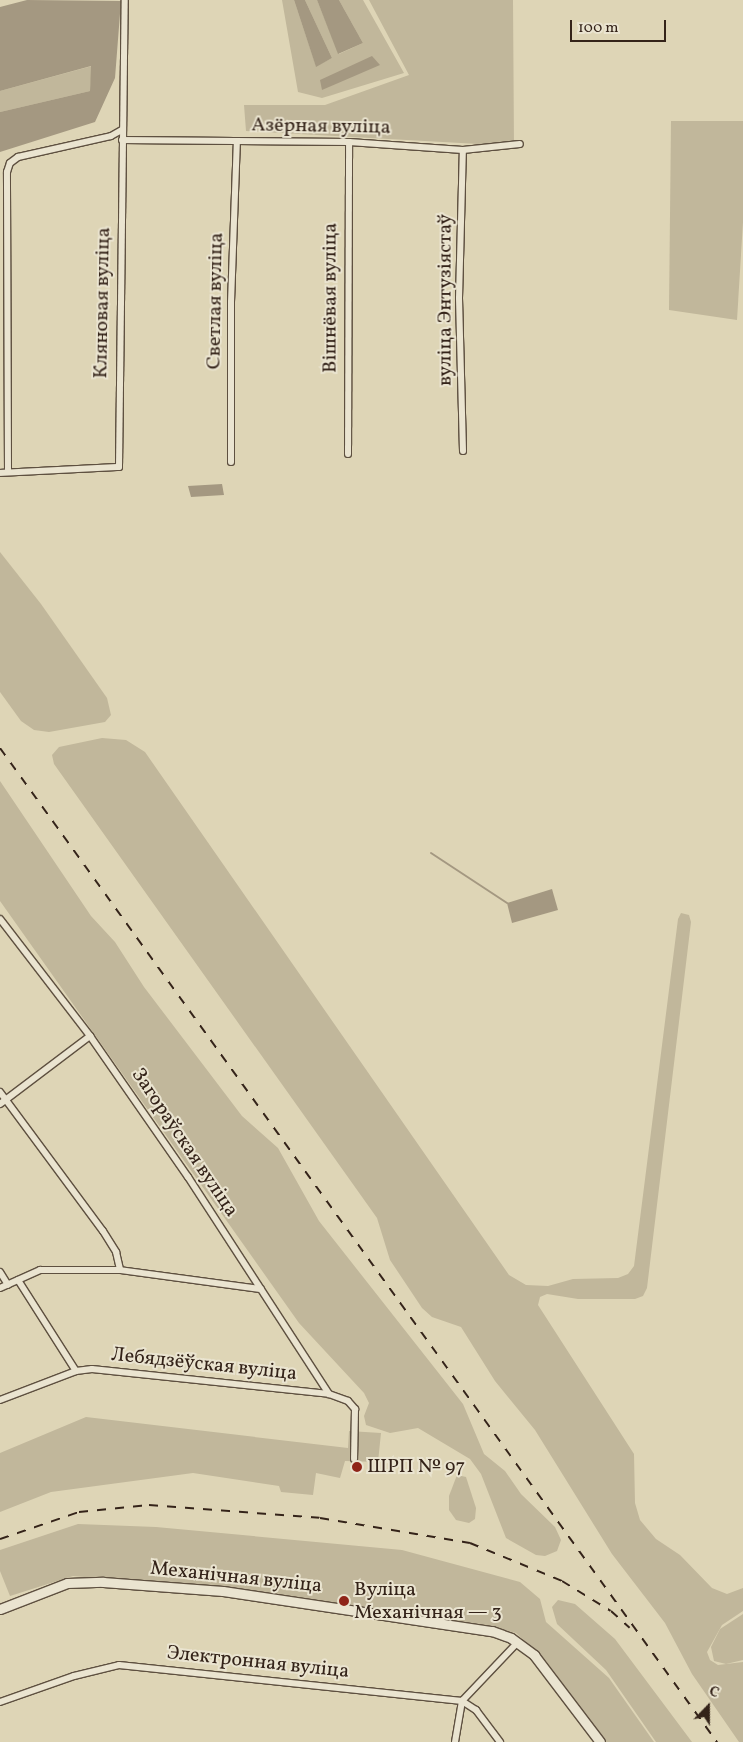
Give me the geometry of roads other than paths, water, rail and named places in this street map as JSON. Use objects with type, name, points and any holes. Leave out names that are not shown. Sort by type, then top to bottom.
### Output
[{"type":"street","name":"Кляновая вуліца","points":[[8,472],[118,467],[122,130],[126,0]]},
{"type":"street","points":[[0,473],[8,472],[9,364],[4,273],[3,172],[10,163],[18,158],[111,136],[122,130]]},
{"type":"street","name":"Азёрная вуліца","points":[[122,140],[349,142],[464,150],[520,144]]},
{"type":"street","name":"Светлая вуліца","points":[[231,462],[232,302],[237,141]]},
{"type":"street","name":"Вішнёвая вуліца","points":[[348,454],[346,298],[349,142]]},
{"type":"street","name":"вуліца Энтузіястаў","points":[[463,452],[460,298],[464,150]]},
{"type":"street","points":[[0,364],[9,364]]},
{"type":"street","name":"Загораўская вуліца","points":[[0,919],[90,1036],[188,1177],[328,1394]]},
{"type":"street","points":[[3,1102],[90,1036]]},
{"type":"street","points":[[0,1092],[3,1102],[103,1231],[116,1252],[120,1270]]},
{"type":"street","points":[[0,1288],[40,1270],[120,1270],[261,1289]]},
{"type":"street","points":[[0,1272],[8,1285]]},
{"type":"street","points":[[18,1280],[76,1370]]},
{"type":"street","name":"Лебядзёўская вуліца","points":[[0,1400],[76,1370],[92,1369],[328,1394],[348,1401],[355,1409],[354,1458]]},
{"type":"street","name":"Механічная вуліца","points":[[0,1609],[68,1583],[103,1582],[264,1596],[484,1630],[518,1642],[541,1663],[600,1742]]},
{"type":"street","points":[[455,1742],[462,1701],[518,1642]]},
{"type":"street","name":"Электронная вуліца","points":[[0,1702],[74,1676],[119,1665],[462,1701]]},
{"type":"street","points":[[462,1701],[476,1710],[500,1742]]},
{"type":"waterway","points":[[431,853],[507,903]]},
{"type":"railway","points":[[0,748],[717,1742]]},
{"type":"railway","points":[[0,1539],[79,1512],[149,1505],[320,1518],[470,1543],[562,1581],[611,1611],[630,1628]]},
{"type":"place","name":"ШРП № 97","points":[[357,1467]]},
{"type":"place","name":"Вуліца Механічная — 3","points":[[344,1601]]}]
